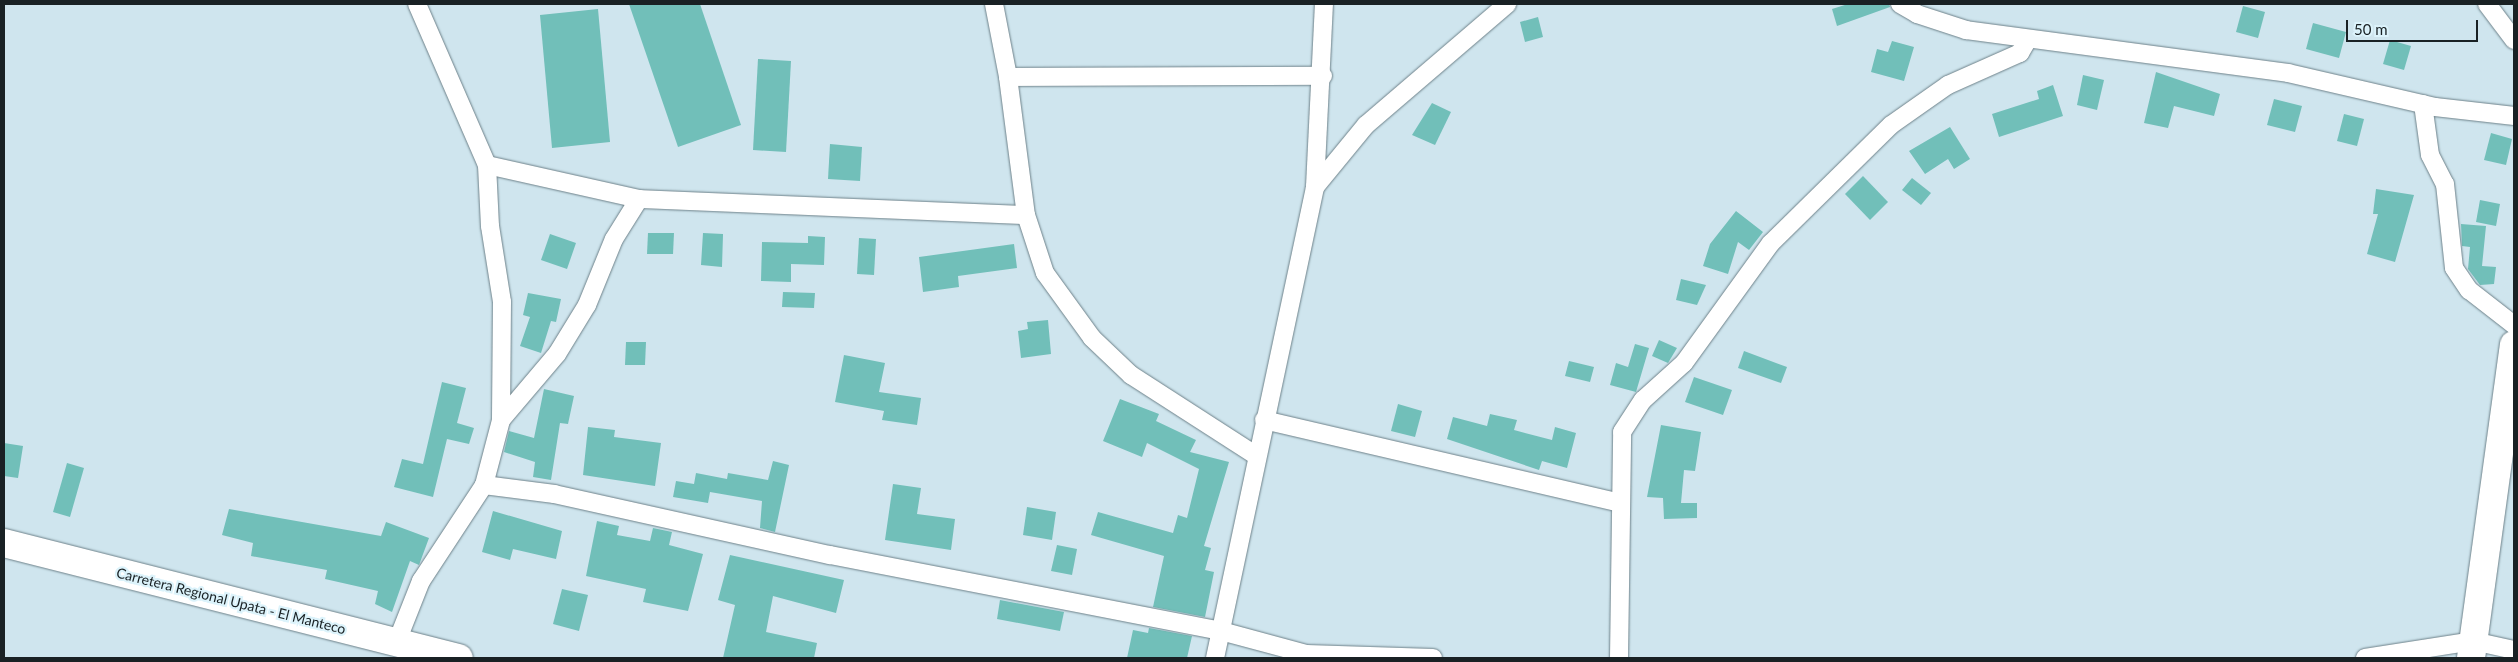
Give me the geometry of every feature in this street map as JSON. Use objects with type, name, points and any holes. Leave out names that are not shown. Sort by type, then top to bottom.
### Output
[{"type":"main road","points":[[2472,650],[2514,344]]},
{"type":"main road","name":"Carretera Regional Upata - El Manteco","points":[[4,542],[396,644],[459,658]]},
{"type":"street","points":[[396,644],[421,581],[484,485],[501,420],[502,302],[490,226],[488,165],[417,4]]},
{"type":"street","points":[[1215,658],[1255,455],[1315,187],[1323,76],[1324,4]]},
{"type":"street","points":[[1315,187],[1366,125],[1507,4]]},
{"type":"street","points":[[1900,4],[1922,17],[1966,30],[2027,41],[2288,73],[2423,104],[2514,116]]},
{"type":"street","points":[[2487,4],[2514,40]]},
{"type":"street","points":[[993,5],[1008,77],[1026,215],[1045,273],[1092,338],[1130,375],[1255,455]]},
{"type":"street","points":[[1619,658],[1622,432],[1643,400],[1684,363],[1771,243],[1912,107],[2020,53],[2027,41]]},
{"type":"street","points":[[1008,77],[1323,76]]},
{"type":"street","points":[[2423,104],[2430,155],[2444,184],[2458,277],[2514,325]]},
{"type":"street","points":[[488,165],[639,199],[1026,215]]},
{"type":"street","points":[[501,420],[557,354],[587,304],[614,239],[639,199]]},
{"type":"street","points":[[1264,420],[1620,503]]},
{"type":"street","points":[[484,485],[554,494],[830,555],[1221,631],[1306,654],[1427,658]]},
{"type":"street","points":[[2365,658],[2472,650],[2514,650]]},
{"type":"building","points":[[629,4],[700,4],[741,125],[678,147]]},
{"type":"building","points":[[1848,4],[1889,4],[1890,7],[1837,26],[1832,9]]},
{"type":"building","points":[[2243,6],[2265,12],[2258,38],[2236,32]]},
{"type":"building","points":[[598,9],[610,142],[552,148],[540,15]]},
{"type":"building","points":[[1538,17],[1543,37],[1525,42],[1520,22]]},
{"type":"building","points":[[2313,23],[2346,32],[2339,58],[2306,49]]},
{"type":"building","points":[[2390,40],[2411,46],[2404,70],[2383,64]]},
{"type":"building","points":[[1892,41],[1914,47],[1904,81],[1871,72],[1877,49],[1888,52]]},
{"type":"building","points":[[758,59],[791,61],[786,152],[753,150]]},
{"type":"building","points":[[2156,72],[2220,94],[2214,116],[2174,106],[2168,128],[2144,123]]},
{"type":"building","points":[[2083,75],[2104,80],[2097,110],[2077,105]]},
{"type":"building","points":[[2053,85],[2063,116],[1999,137],[1992,114],[2039,99],[2037,91]]},
{"type":"building","points":[[2274,99],[2302,106],[2295,132],[2267,125]]},
{"type":"building","points":[[1432,103],[1451,112],[1435,145],[1412,135]]},
{"type":"building","points":[[2344,114],[2364,119],[2357,146],[2337,141]]},
{"type":"building","points":[[1950,127],[1970,159],[1954,169],[1948,159],[1925,174],[1909,151]]},
{"type":"building","points":[[2491,133],[2512,139],[2506,165],[2484,160]]},
{"type":"building","points":[[830,144],[862,147],[860,181],[828,179]]},
{"type":"building","points":[[1863,176],[1888,202],[1870,220],[1845,194]]},
{"type":"building","points":[[1912,178],[1931,193],[1921,205],[1902,190]]},
{"type":"building","points":[[2376,189],[2414,195],[2395,262],[2367,254],[2378,214],[2373,214]]},
{"type":"building","points":[[2480,200],[2500,204],[2496,226],[2476,222]]},
{"type":"building","points":[[1736,211],[1763,232],[1749,250],[1738,242],[1728,274],[1703,266],[1710,244]]},
{"type":"building","points":[[2461,224],[2486,226],[2482,266],[2496,267],[2494,284],[2480,285],[2468,269],[2470,247],[2462,246]]},
{"type":"building","points":[[648,233],[674,233],[673,254],[647,254]]},
{"type":"building","points":[[703,233],[723,234],[722,267],[701,265]]},
{"type":"building","points":[[550,234],[576,243],[567,269],[541,260]]},
{"type":"building","points":[[808,236],[825,237],[824,265],[791,264],[791,282],[761,281],[762,242],[808,243]]},
{"type":"building","points":[[859,238],[876,239],[874,275],[857,274]]},
{"type":"building","points":[[1014,244],[1017,268],[958,276],[959,287],[923,292],[919,257]]},
{"type":"building","points":[[1681,279],[1706,285],[1697,305],[1676,300]]},
{"type":"building","points":[[783,292],[815,293],[814,308],[782,307]]},
{"type":"building","points":[[528,293],[561,299],[556,322],[551,321],[541,353],[520,346],[530,317],[523,315]]},
{"type":"building","points":[[1048,320],[1051,354],[1021,358],[1018,331],[1028,329],[1027,322]]},
{"type":"building","points":[[1659,340],[1677,348],[1668,363],[1652,356]]},
{"type":"building","points":[[626,342],[646,342],[645,365],[625,365]]},
{"type":"building","points":[[1635,344],[1649,348],[1636,392],[1610,385],[1616,363],[1628,367]]},
{"type":"building","points":[[1744,351],[1787,367],[1781,383],[1738,368]]},
{"type":"building","points":[[844,355],[885,363],[879,392],[921,398],[917,425],[882,420],[884,411],[835,402]]},
{"type":"building","points":[[1569,361],[1594,367],[1590,382],[1565,376]]},
{"type":"building","points":[[1694,377],[1732,390],[1723,415],[1685,402]]},
{"type":"building","points":[[442,382],[466,388],[457,423],[474,428],[469,444],[447,439],[433,497],[394,487],[402,459],[423,464]]},
{"type":"building","points":[[544,389],[574,396],[568,424],[560,423],[551,480],[533,477],[535,462],[504,452],[509,431],[534,438]]},
{"type":"building","points":[[1120,399],[1159,414],[1156,421],[1196,440],[1190,452],[1229,462],[1204,546],[1211,548],[1205,570],[1214,572],[1205,617],[1153,607],[1164,556],[1091,535],[1098,512],[1173,533],[1178,515],[1187,518],[1199,469],[1147,443],[1142,457],[1103,441]]},
{"type":"building","points":[[1398,404],[1422,411],[1415,437],[1391,431]]},
{"type":"building","points":[[1490,414],[1517,420],[1514,430],[1552,440],[1555,427],[1576,433],[1567,468],[1542,461],[1539,470],[1447,439],[1453,417],[1487,426]]},
{"type":"building","points":[[1661,425],[1701,432],[1695,471],[1684,470],[1681,503],[1697,503],[1697,518],[1664,519],[1663,498],[1647,497]]},
{"type":"building","points":[[588,427],[615,430],[614,437],[661,443],[655,486],[583,475]]},
{"type":"building","points":[[4,443],[23,446],[18,478],[4,476]]},
{"type":"building","points":[[773,461],[789,465],[775,532],[760,528],[762,501],[710,492],[708,503],[673,497],[676,481],[694,484],[696,473],[727,479],[728,473],[768,480]]},
{"type":"building","points":[[67,463],[84,468],[70,517],[53,512]]},
{"type":"building","points":[[893,484],[921,488],[917,514],[955,519],[951,550],[885,540]]},
{"type":"building","points":[[1027,507],[1056,512],[1052,540],[1023,535]]},
{"type":"building","points":[[229,509],[381,536],[386,522],[429,538],[419,565],[410,561],[392,612],[375,604],[378,591],[325,579],[327,570],[251,556],[253,543],[222,535]]},
{"type":"building","points":[[493,511],[562,531],[556,559],[513,549],[510,560],[482,552]]},
{"type":"building","points":[[597,521],[619,526],[617,535],[650,541],[653,528],[672,532],[669,545],[703,554],[688,611],[643,602],[646,589],[586,576]]},
{"type":"building","points":[[1057,545],[1077,549],[1072,575],[1051,571]]},
{"type":"building","points":[[730,555],[844,580],[836,613],[773,596],[766,632],[817,643],[814,658],[723,658],[735,605],[718,600]]},
{"type":"building","points":[[562,589],[588,595],[579,631],[553,624]]},
{"type":"building","points":[[1000,600],[1064,612],[1060,631],[997,619]]},
{"type":"building","points":[[1149,628],[1192,636],[1187,658],[1127,658],[1133,630],[1148,633]]}]
